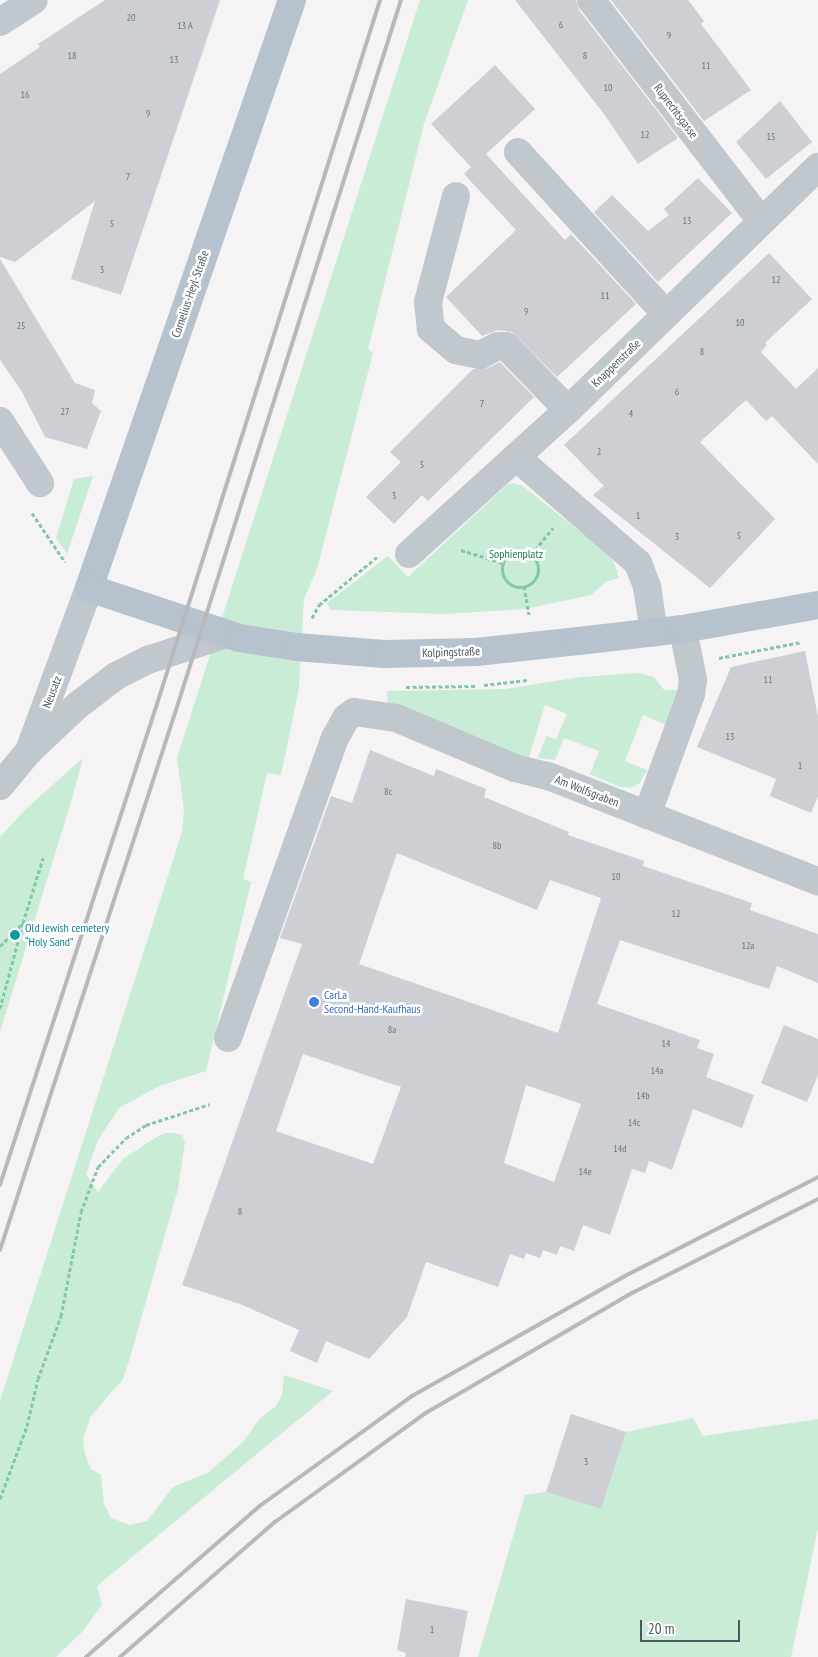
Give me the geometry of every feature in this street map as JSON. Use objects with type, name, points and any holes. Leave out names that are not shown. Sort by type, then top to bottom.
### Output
[{"type":"main road","name":"Cornelius-Heyl-Straße","points":[[89,588],[292,0]]},
{"type":"main road","name":"Kolpingstraße","points":[[89,588],[226,634],[297,647],[384,654],[441,653],[683,629],[818,605]]},
{"type":"street","points":[[0,22],[34,0]]},
{"type":"street","name":"Ruprechtsgasse","points":[[591,0],[761,221]]},
{"type":"street","points":[[518,152],[666,314]]},
{"type":"street","name":"Knappenstraße","points":[[418,547],[568,410],[818,167]]},
{"type":"street","points":[[456,196],[428,302],[431,329],[456,350],[480,355],[498,346],[506,346],[568,410]]},
{"type":"street","points":[[0,421],[40,483]]},
{"type":"street","points":[[516,457],[638,563],[647,586],[654,632]]},
{"type":"street","name":"Neusatz","points":[[0,786],[29,751],[89,588]]},
{"type":"street","points":[[647,815],[691,694],[693,680],[683,629]]},
{"type":"street","points":[[29,751],[95,690],[148,660],[226,634]]},
{"type":"street","name":"Am Wolfsgraben","points":[[228,1038],[336,738],[346,718],[354,712],[396,718],[515,768],[548,776],[818,881]]},
{"type":"path","points":[[40,483],[31,512],[63,560],[89,588]]},
{"type":"path","points":[[297,647],[319,605],[393,544],[503,563]]},
{"type":"path","points":[[519,551],[535,559],[536,577],[524,586],[515,586],[505,579],[503,563],[507,556],[519,551]]},
{"type":"path","points":[[524,586],[529,615]]},
{"type":"path","points":[[0,1008],[43,858]]},
{"type":"path","points":[[0,946],[23,923]]},
{"type":"path","points":[[0,1499],[22,1444],[38,1379],[61,1316],[81,1212],[98,1166],[126,1138],[146,1125],[210,1104]]},
{"type":"green space","points":[[420,0],[468,0],[424,124],[368,349],[373,353],[317,569],[304,599],[299,688],[281,775],[267,773],[243,879],[251,882],[206,1071],[159,1086],[119,1108],[98,1140],[86,1174],[98,1192],[123,1159],[155,1138],[165,1133],[175,1133],[182,1135],[185,1142],[178,1189],[123,1379],[91,1416],[83,1438],[85,1454],[91,1469],[101,1475],[104,1504],[111,1518],[130,1525],[147,1521],[173,1487],[209,1472],[243,1442],[261,1417],[276,1406],[282,1395],[284,1375],[333,1391],[97,1586],[102,1605],[82,1632],[56,1657],[0,1657],[0,1401],[182,832],[184,810],[177,758]]},
{"type":"green space","points":[[93,476],[67,554],[56,538],[74,479]]},
{"type":"green space","name":"Sophienplatz","points":[[513,483],[523,486],[602,549],[614,562],[619,578],[606,582],[591,595],[525,609],[444,614],[331,610],[327,603],[388,556],[408,577],[508,484]]},
{"type":"green space","points":[[639,673],[654,677],[664,690],[677,690],[678,693],[666,725],[643,715],[625,761],[647,770],[640,783],[631,788],[620,787],[590,774],[599,751],[564,738],[555,760],[538,758],[546,736],[556,739],[567,714],[545,705],[528,760],[388,705],[387,691],[505,689],[581,677]]},
{"type":"green space","points":[[83,758],[0,1032],[0,837],[27,808]]},
{"type":"green space","points":[[693,1418],[703,1436],[818,1419],[818,1528],[791,1657],[478,1657],[525,1495],[546,1492],[601,1509],[626,1432]]},
{"type":"building","points":[[105,0],[220,0],[121,295],[71,279],[95,201],[15,262],[0,257],[0,74],[40,47],[38,44]]},
{"type":"building","points":[[515,0],[576,0],[579,10],[678,138],[638,164],[604,114]]},
{"type":"building","points":[[611,0],[688,0],[704,21],[701,24],[751,90],[704,121]]},
{"type":"building","points":[[495,65],[535,109],[486,154],[565,240],[571,234],[636,304],[557,377],[512,332],[498,330],[482,336],[446,297],[516,230],[464,174],[471,167],[431,124]]},
{"type":"building","points":[[780,101],[812,142],[766,179],[736,142]]},
{"type":"building","points":[[698,178],[732,213],[658,282],[594,212],[612,195],[648,231],[669,215],[664,209]]},
{"type":"building","points":[[769,253],[812,299],[765,343],[767,345],[761,352],[796,389],[818,368],[818,464],[772,416],[766,421],[746,400],[700,442],[775,519],[710,588],[593,495],[604,486],[564,445]]},
{"type":"building","points":[[0,259],[75,383],[95,390],[92,403],[101,411],[87,449],[45,437],[21,390],[0,360]]},
{"type":"building","points":[[500,362],[534,397],[428,501],[422,495],[394,524],[366,497],[401,462],[390,452],[473,369],[486,369]]},
{"type":"building","points":[[805,651],[818,717],[818,796],[811,813],[770,796],[776,779],[697,747],[731,667]]},
{"type":"building","points":[[370,750],[434,776],[436,769],[486,789],[484,797],[569,832],[568,835],[644,861],[643,866],[752,903],[750,910],[818,934],[818,983],[777,966],[769,989],[620,940],[597,1004],[700,1040],[697,1048],[714,1054],[706,1077],[754,1095],[742,1128],[693,1109],[672,1170],[649,1161],[645,1173],[632,1169],[610,1235],[583,1225],[574,1251],[560,1246],[557,1255],[543,1250],[540,1258],[526,1253],[524,1259],[510,1254],[498,1287],[426,1262],[407,1317],[369,1359],[326,1341],[317,1363],[290,1351],[299,1330],[240,1304],[182,1285],[302,944],[280,938],[331,796],[352,803]],"holes":[[[397,853],[537,910],[550,880],[601,898],[558,1033],[359,964]],[[303,1054],[401,1087],[373,1164],[276,1131]],[[526,1085],[581,1104],[554,1182],[504,1163]]]},
{"type":"building","points":[[784,1025],[818,1039],[818,1075],[807,1102],[761,1083]]},
{"type":"building","points":[[571,1414],[626,1432],[601,1509],[546,1492]]},
{"type":"building","points":[[406,1599],[468,1611],[459,1657],[405,1657],[406,1653],[397,1650]]},
{"type":"railway","points":[[0,1185],[157,704],[380,0]]},
{"type":"railway","points":[[0,1250],[176,710],[401,0]]},
{"type":"railway","points":[[86,1657],[261,1505],[412,1396],[623,1277],[818,1177]]},
{"type":"railway","points":[[120,1657],[275,1522],[424,1414],[632,1293],[818,1199]]},
{"type":"place","name":"Old Jewish cemetery “Holy Sand”","points":[[15,935]]},
{"type":"place","name":"CarLa Second-Hand-Kaufhaus","points":[[314,1002]]}]
